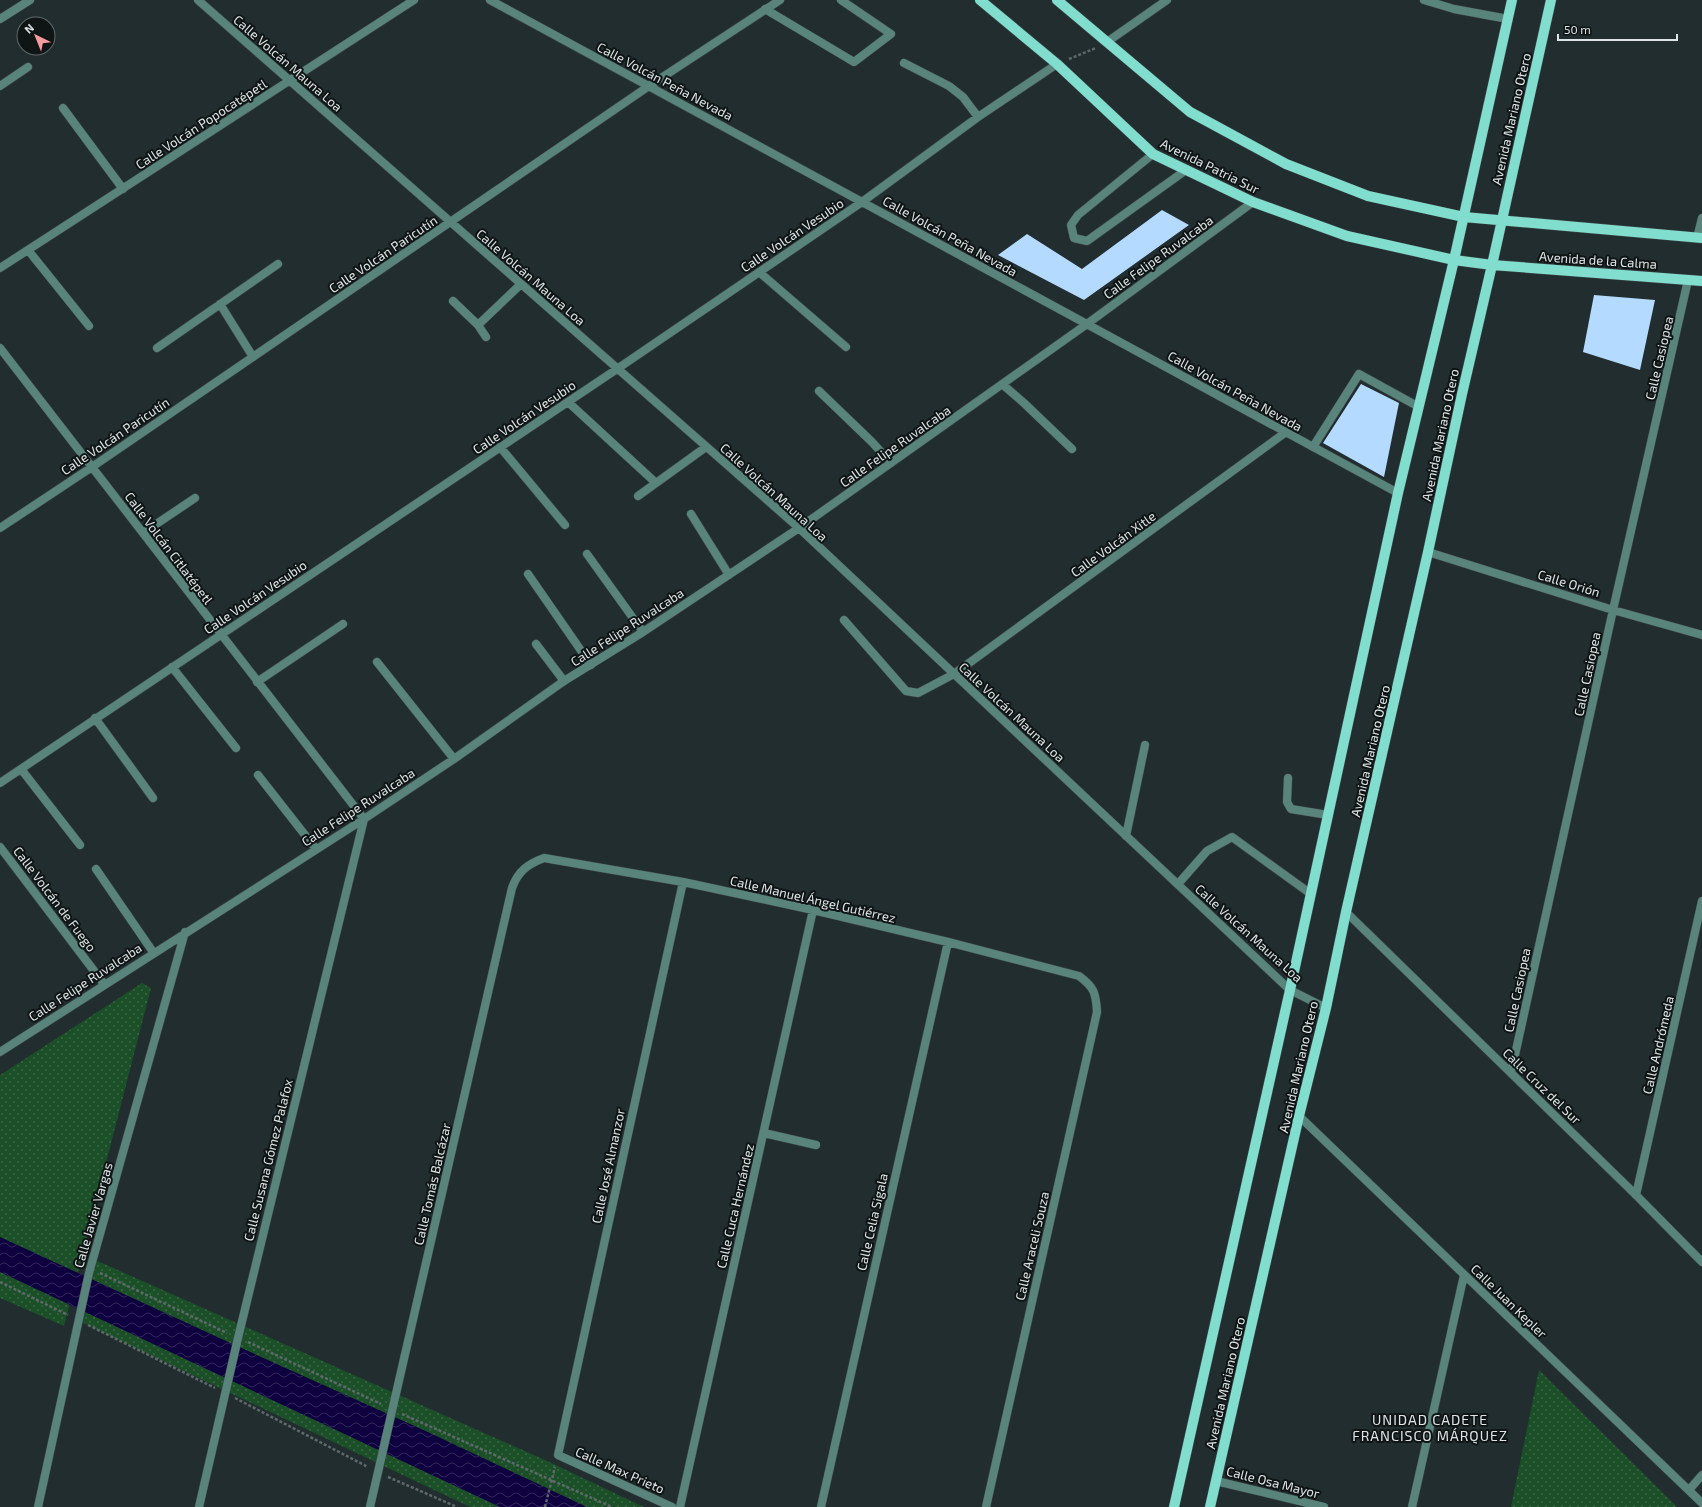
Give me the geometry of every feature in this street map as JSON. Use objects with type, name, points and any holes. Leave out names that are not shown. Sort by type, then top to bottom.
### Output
[{"type":"main road","name":"Avenida Patria Sur","points":[[980,0],[1057,64],[1153,154],[1254,202],[1347,236],[1454,260],[1492,265]]},
{"type":"main road","points":[[1057,0],[1190,112],[1286,164],[1368,196],[1464,217],[1700,238]]},
{"type":"main road","name":"Avenida Mariano Otero","points":[[1174,1507],[1290,990],[1398,493],[1464,217],[1512,0]]},
{"type":"main road","name":"Avenida Mariano Otero","points":[[1210,1507],[1299,1116],[1326,1008],[1346,912],[1551,0]]},
{"type":"main road","name":"Avenida de la Calma","points":[[1492,265],[1702,281]]},
{"type":"street","points":[[0,19],[30,0]]},
{"type":"street","name":"Calle Volcán Mauna Loa","points":[[198,0],[798,528],[1290,990],[1326,1008]]},
{"type":"street","name":"Calle Volcán Popocatépetl","points":[[0,268],[414,0]]},
{"type":"street","name":"Calle Volcán Peña Nevada","points":[[490,0],[1398,493]]},
{"type":"street","name":"Calle Volcán Paricutín","points":[[0,528],[92,467],[649,86],[780,0]]},
{"type":"street","points":[[765,9],[854,62],[891,34],[841,0]]},
{"type":"street","points":[[1107,42],[1167,0]]},
{"type":"street","points":[[1424,0],[1454,9],[1508,19]]},
{"type":"street","points":[[904,63],[949,86],[963,97],[978,117]]},
{"type":"street","name":"Calle Volcán Vesubio","points":[[0,783],[172,666],[617,369],[862,202],[978,117],[1057,64]]},
{"type":"street","points":[[0,86],[28,67]]},
{"type":"street","points":[[63,108],[123,189]]},
{"type":"street","points":[[1153,154],[1078,215],[1071,225],[1074,238],[1086,241],[1186,170]]},
{"type":"street","name":"Calle Felipe Ruvalcaba","points":[[0,1052],[153,952],[364,819],[454,759],[564,681],[643,632],[729,575],[891,463],[1087,324],[1254,202]]},
{"type":"street","points":[[1700,238],[1702,218]]},
{"type":"street","points":[[28,250],[89,326]]},
{"type":"street","points":[[157,348],[278,264]]},
{"type":"street","points":[[759,272],[846,346]]},
{"type":"street","name":"Calle Casiopea","points":[[1511,1073],[1613,610],[1688,280]]},
{"type":"street","points":[[478,325],[521,284]]},
{"type":"street","points":[[453,301],[478,325],[486,336]]},
{"type":"street","points":[[220,304],[253,357]]},
{"type":"street","name":"Calle Volcán Citlatépetl","points":[[0,348],[364,819]]},
{"type":"street","points":[[1313,447],[1358,374],[1419,407]]},
{"type":"street","points":[[1002,384],[1072,449]]},
{"type":"street","points":[[819,391],[872,442],[891,463]]},
{"type":"street","points":[[568,402],[656,483]]},
{"type":"street","name":"Calle Volcán Xitle","points":[[844,620],[906,691],[918,693],[954,674],[1286,432]]},
{"type":"street","points":[[500,447],[565,525]]},
{"type":"street","points":[[638,496],[706,447]]},
{"type":"street","points":[[143,533],[195,498]]},
{"type":"street","points":[[691,514],[729,575]]},
{"type":"street","name":"Calle Orión","points":[[1428,552],[1613,610],[1702,635]]},
{"type":"street","points":[[587,554],[643,632]]},
{"type":"street","points":[[528,574],[591,665]]},
{"type":"street","points":[[257,682],[343,624]]},
{"type":"street","points":[[536,644],[564,681]]},
{"type":"street","points":[[378,662],[454,759]]},
{"type":"street","points":[[172,666],[236,748]]},
{"type":"street","points":[[95,718],[153,798]]},
{"type":"street","points":[[1126,836],[1145,745]]},
{"type":"street","points":[[21,769],[80,845]]},
{"type":"street","points":[[258,775],[316,849]]},
{"type":"street","points":[[1288,778],[1287,802],[1292,809],[1328,815]]},
{"type":"street","name":"Calle Susana Gómez Palafox","points":[[199,1507],[237,1339],[364,819]]},
{"type":"street","points":[[1178,884],[1207,851],[1232,836],[1311,894]]},
{"type":"street","name":"Calle Volcán de Fuego","points":[[0,847],[104,984]]},
{"type":"street","name":"Calle Manuel Ángel Gutiérrez","points":[[522,869],[531,863],[544,858],[682,882],[814,910],[948,942],[1079,976],[1094,990]]},
{"type":"street","points":[[96,869],[153,952]]},
{"type":"street","name":"Calle Tomás Balcázar","points":[[370,1507],[512,888],[516,877],[522,869]]},
{"type":"street","name":"Calle José Almanzor","points":[[558,1455],[682,882]]},
{"type":"street","name":"Calle Andrómeda","points":[[1636,1195],[1702,901]]},
{"type":"street","name":"Calle Cuca Hernández","points":[[680,1507],[814,910]]},
{"type":"street","name":"Calle Cruz del Sur","points":[[1346,912],[1636,1195],[1702,1262]]},
{"type":"street","name":"Calle Javier Vargas","points":[[38,1507],[90,1271],[185,932]]},
{"type":"street","name":"Calle Celia Sigala","points":[[821,1507],[948,942]]},
{"type":"street","name":"Calle Araceli Souza","points":[[986,1507],[1097,1012],[1097,1000],[1094,990]]},
{"type":"street","name":"Calle Juan Kepler","points":[[1299,1116],[1702,1503]]},
{"type":"street","points":[[764,1133],[816,1145]]},
{"type":"street","points":[[1412,1507],[1464,1275]]},
{"type":"street","name":"Calle Max Prieto","points":[[558,1455],[672,1507]]},
{"type":"street","points":[[1688,1490],[1702,1476]]},
{"type":"street","name":"Calle Osa Mayor","points":[[1216,1481],[1324,1507]]},
{"type":"path","points":[[1057,64],[1107,42]]},
{"type":"path","points":[[90,1271],[392,1411],[612,1507]]},
{"type":"path","points":[[545,1507],[558,1455]]},
{"type":"green space","points":[[142,983],[151,988],[64,1326],[0,1298],[0,1075]]},
{"type":"green space","points":[[93,1259],[545,1460],[644,1507],[470,1507],[79,1321]]},
{"type":"green space","points":[[1539,1370],[1677,1507],[1511,1507]]},
{"type":"water","points":[[0,1237],[430,1433],[587,1507],[500,1507],[0,1272]]},
{"type":"building","points":[[1162,210],[1189,225],[1084,300],[998,255],[1027,234],[1082,269]]},
{"type":"building","points":[[1594,295],[1655,300],[1640,370],[1583,352]]},
{"type":"building","points":[[1361,384],[1399,403],[1384,477],[1323,443]]},
{"type":"district","name":"UNIDAD CADETE FRANCISCO MÁRQUEZ","points":[[1430,1428]]}]
